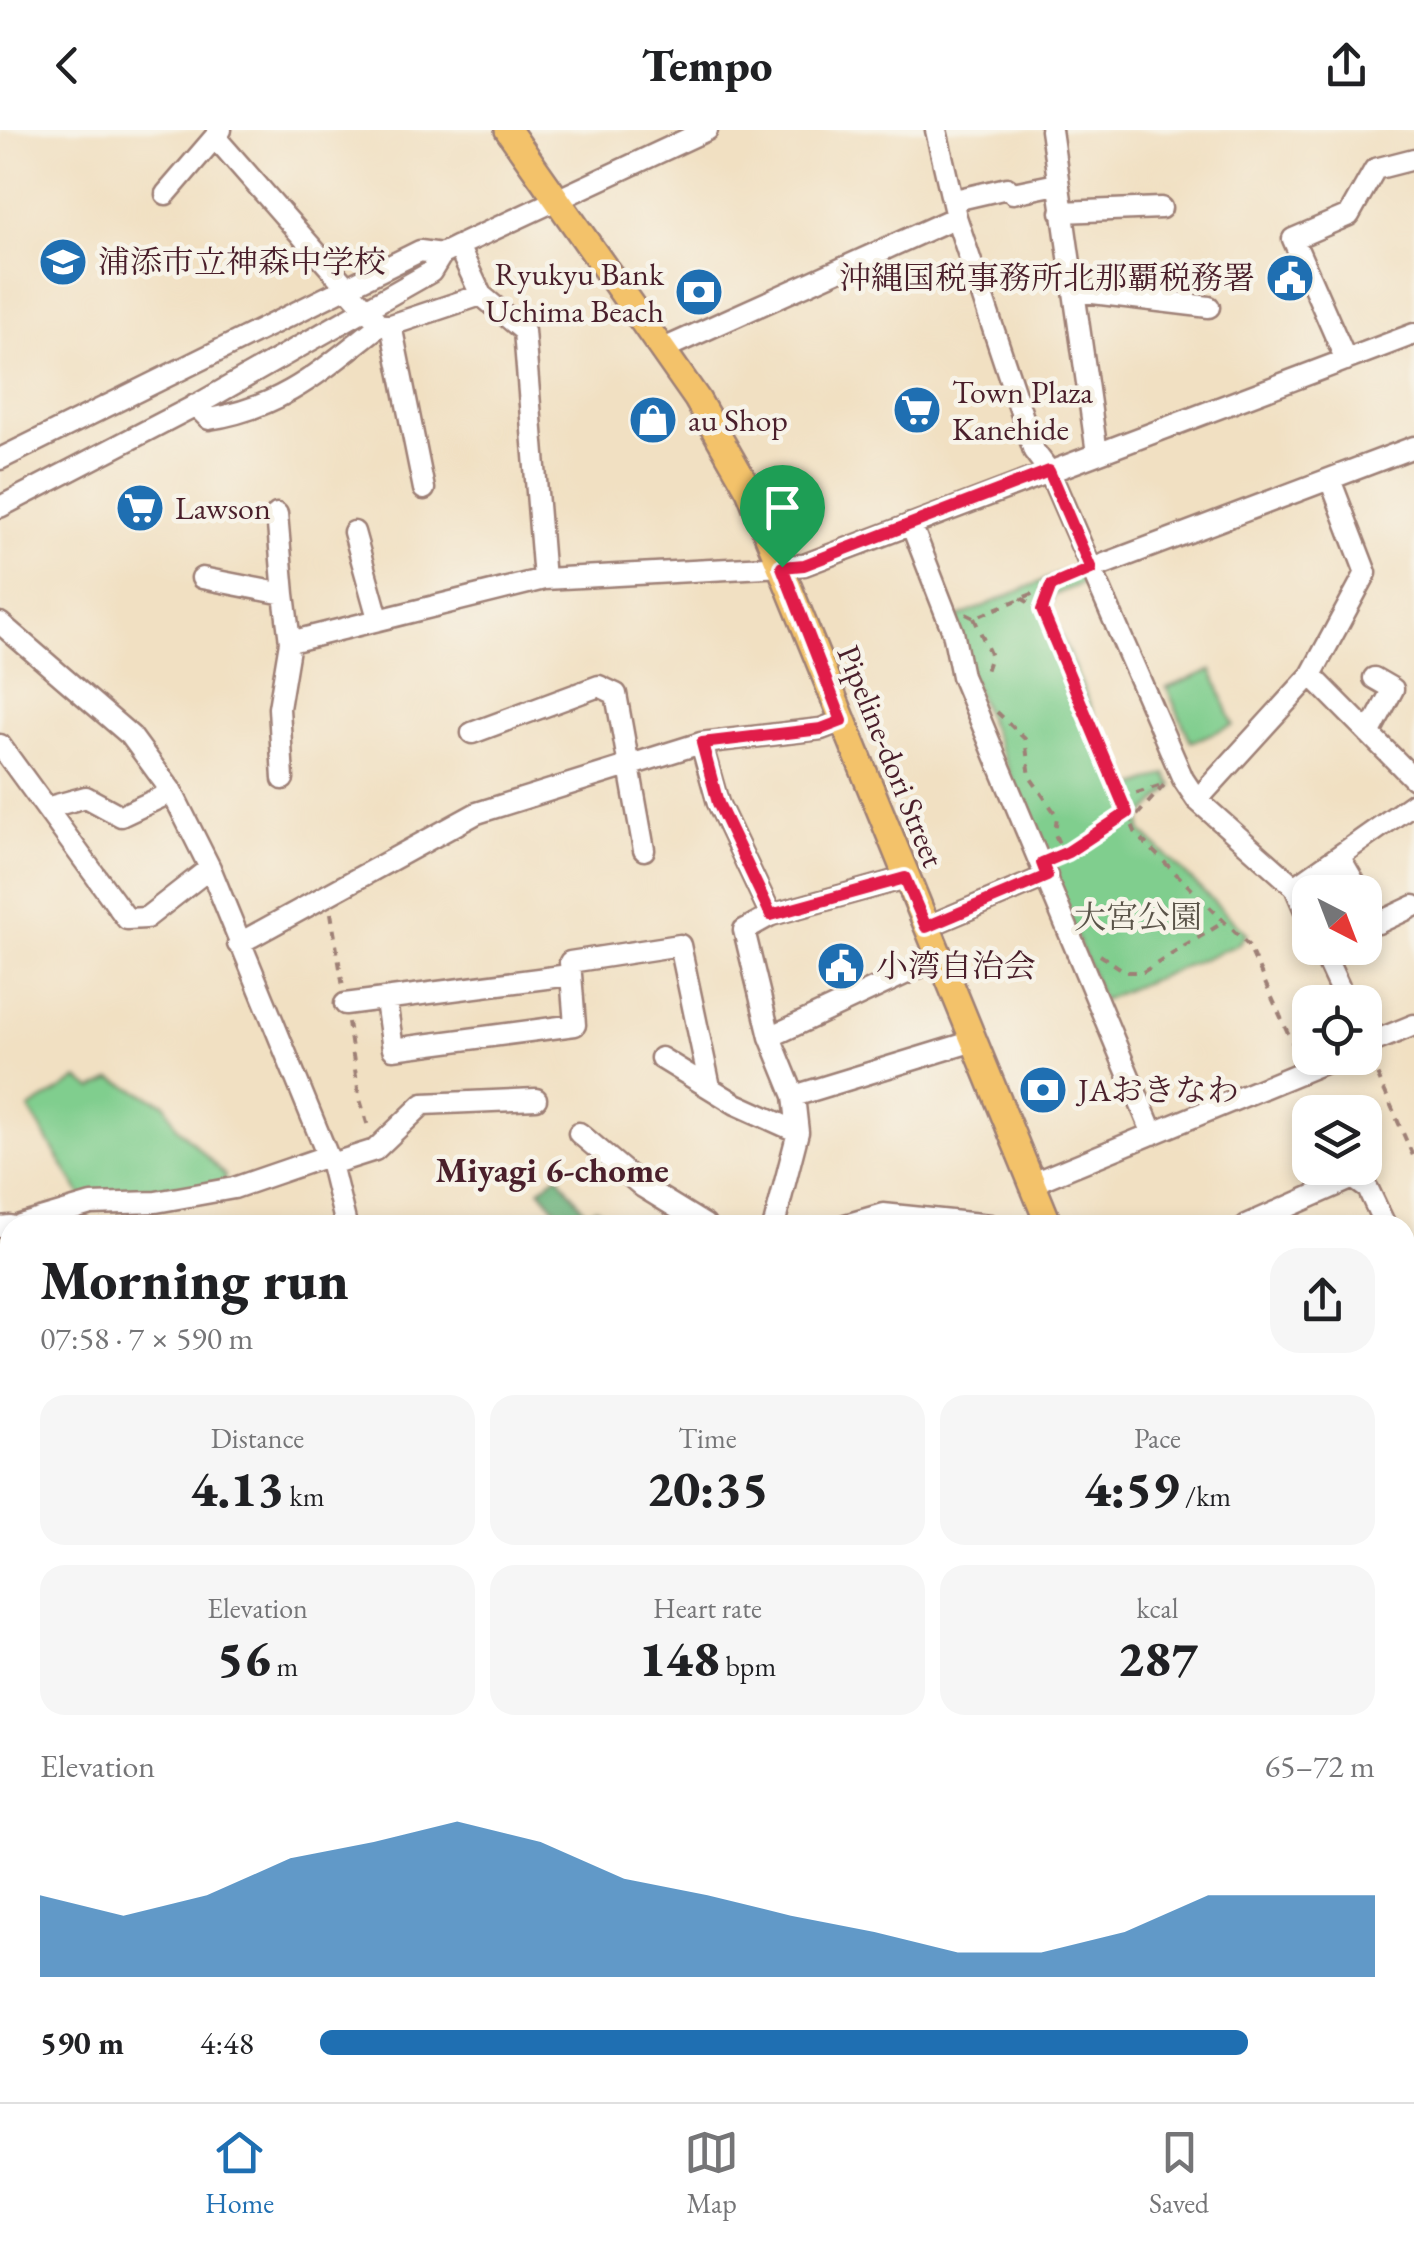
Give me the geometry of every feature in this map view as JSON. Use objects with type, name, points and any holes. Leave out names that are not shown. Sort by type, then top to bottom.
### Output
[{"type":"main road","name":"Pipeline-dori Street","points":[[508,130],[724,442],[782,567],[1044,1215]]},
{"type":"street","points":[[0,507],[195,405],[431,272],[450,250],[706,130]]},
{"type":"street","points":[[936,130],[955,209],[1034,451],[1049,471],[1182,779],[1198,800],[1292,884]]},
{"type":"street","points":[[1051,130],[1097,453]]},
{"type":"street","points":[[166,194],[218,133],[345,288],[386,325],[424,489]]},
{"type":"street","points":[[1346,360],[1292,239],[1350,215],[1375,169],[1414,159]]},
{"type":"street","points":[[661,350],[955,209],[1007,188],[1013,193],[1057,184]]},
{"type":"street","points":[[1062,212],[1162,208]]},
{"type":"street","points":[[0,460],[420,250],[450,250]]},
{"type":"street","points":[[450,250],[481,295],[524,331],[544,579]]},
{"type":"street","points":[[1076,291],[1209,307]]},
{"type":"street","points":[[195,405],[209,419],[253,412],[328,369],[386,325],[481,295]]},
{"type":"street","points":[[290,642],[544,579],[804,565],[1414,334]]},
{"type":"street","points":[[1091,569],[1330,482],[1414,447]]},
{"type":"street","points":[[1198,800],[1311,674],[1366,573],[1330,482]]},
{"type":"street","points":[[277,514],[290,642],[279,708],[283,779]]},
{"type":"street","points":[[911,524],[948,620],[962,676],[1154,1134]]},
{"type":"street","points":[[354,532],[378,618]]},
{"type":"street","points":[[202,578],[284,594]]},
{"type":"street","points":[[0,623],[131,736],[156,764],[210,868],[329,1160],[343,1215]]},
{"type":"street","points":[[1311,674],[1414,779]]},
{"type":"street","points":[[1369,734],[1393,688],[1374,678]]},
{"type":"street","points":[[472,733],[600,686],[616,694],[644,850]]},
{"type":"street","points":[[238,944],[477,812],[702,743],[821,729],[842,721]]},
{"type":"street","points":[[702,743],[718,803],[771,915]]},
{"type":"street","points":[[0,745],[126,919],[146,918],[210,868]]},
{"type":"street","points":[[46,808],[86,797],[121,816],[172,792]]},
{"type":"street","points":[[1312,875],[1414,803]]},
{"type":"street","points":[[1339,856],[1350,875]]},
{"type":"street","points":[[926,927],[1044,870]]},
{"type":"street","points":[[777,1215],[798,1132],[794,1096],[770,1037],[744,930],[771,915],[905,878]]},
{"type":"street","points":[[1382,921],[1414,906]]},
{"type":"street","points":[[386,1000],[393,1049],[575,1024],[570,962],[680,944],[710,1087]]},
{"type":"street","points":[[770,1037],[939,958]]},
{"type":"street","points":[[345,1004],[569,976]]},
{"type":"street","points":[[1382,1038],[1414,1024]]},
{"type":"street","points":[[794,1096],[974,1042]]},
{"type":"street","points":[[660,1058],[736,1104],[798,1132]]},
{"type":"street","points":[[1033,1183],[1295,1075]]},
{"type":"street","points":[[54,1215],[91,1204],[156,1202],[234,1188],[375,1150],[423,1104],[536,1099]]},
{"type":"street","points":[[579,1133],[643,1186],[689,1215]]},
{"type":"street","points":[[1269,1215],[1352,1178],[1368,1189],[1380,1215]]},
{"type":"path","points":[[974,618],[1091,569]]},
{"type":"path","points":[[1042,610],[1051,586]]},
{"type":"path","points":[[1021,598],[1042,610],[1136,834],[1248,945],[1292,1042]]},
{"type":"path","points":[[948,620],[962,612],[974,618],[990,656],[984,686]]},
{"type":"path","points":[[990,702],[1025,739],[1030,777],[1057,816],[1055,834],[1063,854]]},
{"type":"path","points":[[1120,798],[1165,784],[1131,822]]},
{"type":"path","points":[[1044,870],[1127,813]]},
{"type":"path","points":[[1098,953],[1114,967],[1143,972],[1224,922]]},
{"type":"path","points":[[1378,1075],[1414,1158]]},
{"type":"green space","name":"大宮公園","points":[[1082,564],[1088,581],[1054,595],[1049,607],[1122,782],[1132,788],[1166,774],[1173,786],[1141,818],[1141,831],[1247,934],[1237,945],[1102,1000],[962,656],[956,618]]},
{"type":"green space","points":[[1212,670],[1233,725],[1191,742],[1167,688]]},
{"type":"green space","points":[[78,1079],[93,1089],[112,1079],[165,1104],[177,1127],[225,1175],[226,1182],[155,1197],[82,1197],[29,1109]]},
{"type":"green space","points":[[558,1175],[587,1214],[596,1208],[606,1215],[560,1215],[540,1189]]},
{"type":"place","name":"浦添市立神森中学校","points":[[63,262]]},
{"type":"place","name":"沖縄国税事務所北那覇税務署","points":[[1290,278]]},
{"type":"place","name":"Ryukyu Bank Uchima Beach","points":[[699,292]]},
{"type":"place","name":"Town Plaza Kanehide","points":[[917,410]]},
{"type":"place","name":"au Shop","points":[[653,420]]},
{"type":"place","name":"Lawson","points":[[140,508]]},
{"type":"place","name":"小湾自治会","points":[[841,966]]},
{"type":"place","name":"JAおきなわ","points":[[1043,1090]]},
{"type":"district","name":"Miyagi 6-chome","points":[[552,1169]]},
{"type":"route","points":[[1049,471],[1091,569],[1051,586],[1042,610],[1127,813],[1068,852],[1042,863],[1047,876],[926,927],[905,878],[771,915],[718,803],[702,743],[743,735],[821,729],[842,721],[782,567],[804,565],[1049,471]]}]
